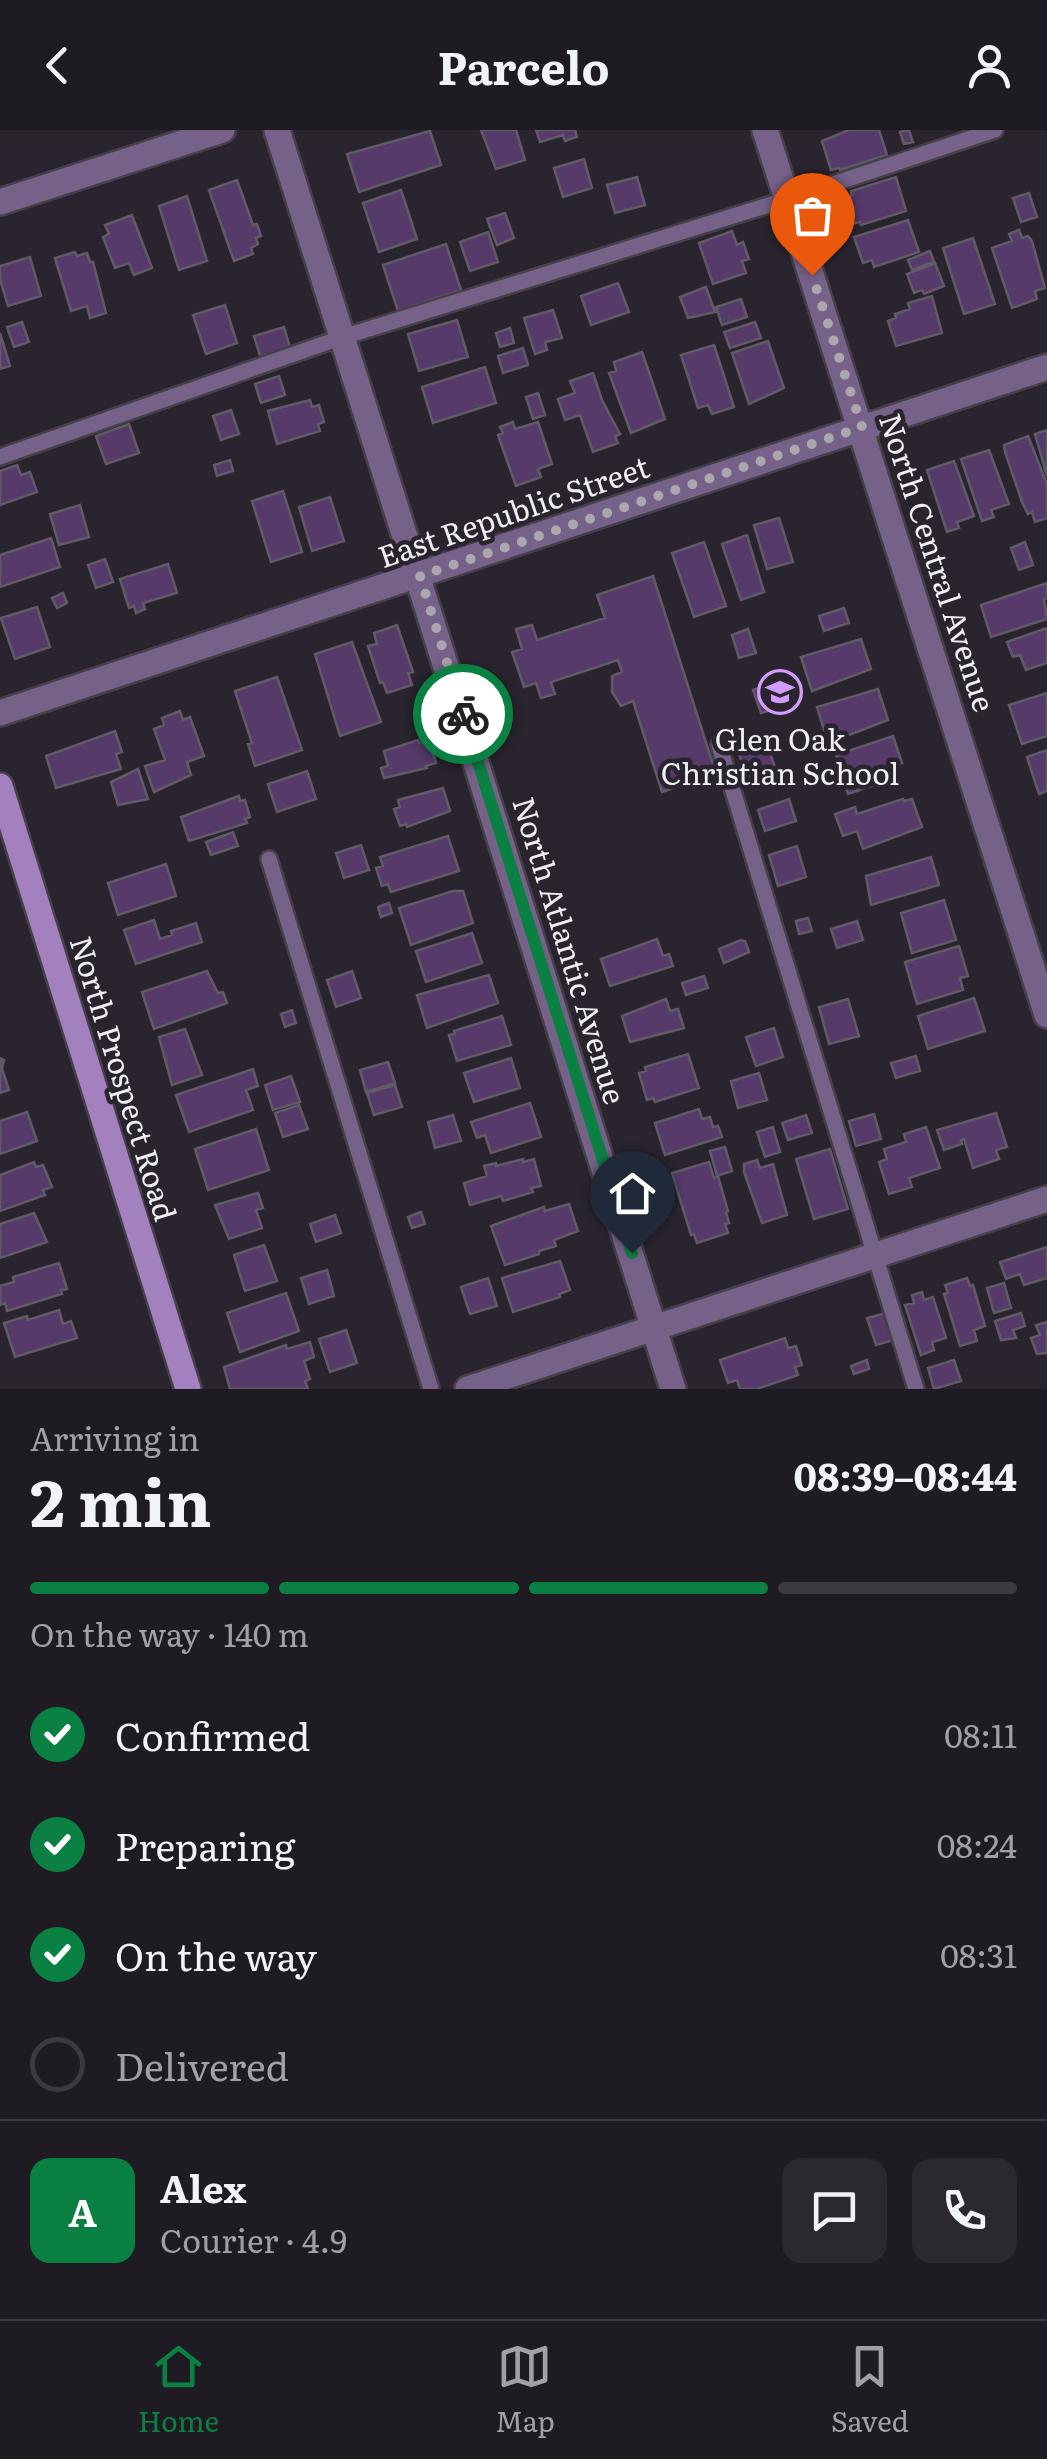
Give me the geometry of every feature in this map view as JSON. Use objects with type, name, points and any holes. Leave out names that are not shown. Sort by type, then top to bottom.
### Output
[{"type":"main road","name":"North Prospect Road","points":[[0,786],[188,1389]]},
{"type":"street","points":[[0,202],[222,130]]},
{"type":"street","name":"North Atlantic Avenue","points":[[276,130],[420,576],[673,1389]]},
{"type":"street","name":"North Central Avenue","points":[[765,130],[1047,1015]]},
{"type":"street","name":"East Republic Street","points":[[0,713],[1047,367]]},
{"type":"street","points":[[468,1389],[1047,1200]]},
{"type":"lane","points":[[0,458],[343,337],[788,200],[995,130]]},
{"type":"lane","points":[[719,746],[916,1389]]},
{"type":"lane","points":[[270,860],[432,1389]]},
{"type":"building","points":[[481,130],[516,130],[525,160],[496,169]]},
{"type":"building","points":[[536,130],[575,130],[577,137],[565,141],[563,135],[540,142]]},
{"type":"building","points":[[849,130],[879,130],[887,155],[831,170],[822,141]]},
{"type":"building","points":[[909,130],[913,142],[904,144],[900,132]]},
{"type":"building","points":[[430,131],[441,165],[359,192],[347,154]]},
{"type":"building","points":[[584,159],[592,188],[563,197],[554,168]]},
{"type":"building","points":[[637,177],[645,205],[615,213],[607,185]]},
{"type":"building","points":[[896,177],[906,211],[861,225],[852,224],[845,198],[852,195],[851,191]]},
{"type":"building","points":[[237,180],[253,225],[257,224],[261,236],[251,248],[253,254],[234,261],[209,190]]},
{"type":"building","points":[[401,190],[417,239],[379,252],[363,203]]},
{"type":"building","points":[[1029,193],[1037,217],[1021,222],[1013,198]]},
{"type":"building","points":[[187,196],[207,261],[179,270],[159,206]]},
{"type":"building","points":[[505,213],[514,238],[497,245],[487,219]]},
{"type":"building","points":[[132,215],[152,268],[134,275],[129,263],[115,268],[103,237],[109,234],[105,225]]},
{"type":"building","points":[[908,220],[919,252],[874,267],[872,260],[863,263],[854,237]]},
{"type":"building","points":[[1019,230],[1022,238],[1028,236],[1032,241],[1045,288],[1035,291],[1037,299],[1012,308],[992,248],[1012,241],[1009,234]]},
{"type":"building","points":[[732,231],[737,245],[743,242],[749,259],[742,261],[746,273],[713,284],[699,243]]},
{"type":"building","points":[[488,232],[498,262],[470,271],[460,242]]},
{"type":"building","points":[[973,238],[995,304],[964,314],[943,248]]},
{"type":"building","points":[[446,244],[461,290],[398,311],[383,265]]},
{"type":"building","points":[[930,251],[934,262],[912,270],[908,260]]},
{"type":"building","points":[[75,252],[77,256],[87,253],[93,262],[106,313],[90,318],[87,306],[71,311],[55,258]]},
{"type":"building","points":[[30,257],[41,296],[8,306],[0,266]]},
{"type":"building","points":[[935,263],[944,286],[924,294],[922,290],[914,293],[907,274]]},
{"type":"building","points":[[618,283],[629,312],[591,325],[581,296]]},
{"type":"building","points":[[706,287],[715,312],[688,318],[680,297]]},
{"type":"building","points":[[932,296],[942,333],[896,346],[888,321],[910,309],[908,303]]},
{"type":"building","points":[[741,299],[747,317],[722,325],[716,307]]},
{"type":"building","points":[[225,305],[237,343],[206,354],[193,315]]},
{"type":"building","points":[[553,310],[562,338],[545,342],[547,350],[535,354],[524,318]]},
{"type":"building","points":[[457,320],[468,357],[419,371],[408,334]]},
{"type":"building","points":[[22,322],[29,342],[14,347],[7,327]]},
{"type":"building","points":[[755,322],[761,338],[730,348],[724,332]]},
{"type":"building","points":[[284,327],[291,351],[261,359],[254,336]]},
{"type":"building","points":[[510,328],[514,343],[500,347],[496,333]]},
{"type":"building","points":[[0,333],[10,366],[0,369]]},
{"type":"building","points":[[768,341],[784,388],[749,404],[732,353]]},
{"type":"building","points":[[714,345],[734,407],[712,414],[708,405],[698,408],[681,355]]},
{"type":"building","points":[[523,348],[528,365],[503,373],[498,356]]},
{"type":"building","points":[[642,352],[665,419],[631,433],[609,373],[616,371],[614,362]]},
{"type":"building","points":[[485,367],[496,403],[433,423],[422,387]]},
{"type":"building","points":[[593,373],[620,434],[615,436],[618,443],[593,452],[580,415],[565,420],[558,399],[575,393],[570,381]]},
{"type":"building","points":[[279,376],[285,395],[261,403],[255,384]]},
{"type":"building","points":[[538,393],[545,415],[533,419],[526,397]]},
{"type":"building","points":[[310,400],[312,407],[319,405],[324,422],[318,424],[320,431],[277,444],[268,411]]},
{"type":"building","points":[[231,410],[239,434],[221,440],[213,416]]},
{"type":"building","points":[[513,422],[515,429],[538,422],[552,464],[538,469],[541,477],[516,486],[498,435],[503,433],[500,427]]},
{"type":"building","points":[[129,424],[139,453],[106,464],[96,436]]},
{"type":"building","points":[[1047,430],[1047,476],[1035,434]]},
{"type":"building","points":[[1028,436],[1047,484],[1047,518],[1035,522],[1022,502],[1004,445]]},
{"type":"building","points":[[989,450],[1009,504],[991,510],[994,517],[982,521],[961,459]]},
{"type":"building","points":[[230,460],[233,471],[217,476],[214,465]]},
{"type":"building","points":[[954,461],[974,516],[957,522],[959,528],[947,532],[927,470]]},
{"type":"building","points":[[17,465],[21,475],[30,472],[37,492],[0,505],[0,471]]},
{"type":"building","points":[[283,491],[302,552],[271,562],[252,501]]},
{"type":"building","points":[[330,497],[344,541],[312,551],[299,507]]},
{"type":"building","points":[[80,505],[89,537],[59,545],[50,514]]},
{"type":"building","points":[[779,518],[793,562],[767,569],[754,525]]},
{"type":"building","points":[[747,535],[764,592],[741,600],[722,544]]},
{"type":"building","points":[[51,538],[60,567],[0,587],[0,555]]},
{"type":"building","points":[[704,542],[726,606],[694,617],[672,553]]},
{"type":"building","points":[[1025,542],[1033,565],[1019,570],[1011,548]]},
{"type":"building","points":[[105,559],[113,582],[96,588],[88,565]]},
{"type":"building","points":[[168,564],[177,593],[143,603],[145,609],[136,613],[134,606],[129,608],[120,579]]},
{"type":"building","points":[[653,576],[716,774],[662,792],[633,701],[621,706],[612,692],[612,676],[622,672],[618,660],[551,682],[555,694],[541,698],[536,683],[524,687],[512,652],[522,649],[516,629],[532,625],[537,640],[605,618],[597,595]]},
{"type":"building","points":[[1047,583],[1047,619],[991,637],[981,605]]},
{"type":"building","points":[[63,593],[67,603],[57,608],[52,598]]},
{"type":"building","points":[[37,607],[50,647],[15,659],[1,618]]},
{"type":"building","points":[[844,608],[849,623],[824,631],[819,616]]},
{"type":"building","points":[[397,625],[413,672],[408,673],[412,685],[387,693],[368,646],[377,644],[374,633]]},
{"type":"building","points":[[1047,628],[1047,663],[1026,670],[1020,655],[1013,657],[1007,642]]},
{"type":"building","points":[[748,629],[756,653],[739,658],[732,635]]},
{"type":"building","points":[[861,639],[871,669],[812,691],[801,657]]},
{"type":"building","points":[[352,642],[381,722],[340,736],[315,654]]},
{"type":"building","points":[[277,677],[302,750],[255,766],[248,744],[252,743],[235,691]]},
{"type":"building","points":[[784,679],[792,704],[761,713],[753,690]]},
{"type":"building","points":[[878,689],[888,720],[828,743],[817,707]]},
{"type":"building","points":[[1047,693],[1047,736],[1022,744],[1009,705]]},
{"type":"building","points":[[180,711],[183,720],[190,717],[204,756],[187,762],[191,775],[154,792],[145,766],[165,760],[154,729],[164,725],[162,718]]},
{"type":"building","points":[[115,731],[122,752],[116,754],[121,769],[56,788],[46,756]]},
{"type":"building","points":[[893,736],[902,763],[892,766],[896,778],[848,794],[836,755]]},
{"type":"building","points":[[429,740],[436,763],[384,778],[381,768],[388,766],[384,751]]},
{"type":"building","points":[[766,741],[775,767],[747,777],[738,751]]},
{"type":"building","points":[[1047,750],[1047,791],[1039,794],[1027,757]]},
{"type":"building","points":[[138,769],[148,799],[118,805],[111,782]]},
{"type":"building","points":[[307,771],[316,799],[277,812],[268,784]]},
{"type":"building","points":[[443,788],[450,811],[400,826],[394,809],[400,807],[398,800]]},
{"type":"building","points":[[239,796],[240,801],[245,800],[250,817],[245,819],[247,823],[189,841],[181,817]]},
{"type":"building","points":[[789,799],[796,821],[765,831],[758,810]]},
{"type":"building","points":[[912,799],[922,827],[863,849],[857,831],[843,836],[835,814],[855,807],[857,814]]},
{"type":"building","points":[[233,832],[238,846],[211,855],[206,842]]},
{"type":"building","points":[[448,836],[459,871],[391,892],[388,884],[382,886],[376,868],[383,866],[380,857]]},
{"type":"building","points":[[361,845],[369,870],[344,878],[336,853]]},
{"type":"building","points":[[797,846],[806,877],[778,886],[769,855]]},
{"type":"building","points":[[931,857],[939,885],[871,905],[866,876]]},
{"type":"building","points":[[166,864],[176,896],[118,915],[108,883]]},
{"type":"building","points":[[463,891],[473,923],[411,945],[399,908]]},
{"type":"building","points":[[944,900],[956,940],[912,953],[901,913]]},
{"type":"building","points":[[389,903],[392,913],[381,917],[378,907]]},
{"type":"building","points":[[808,918],[812,931],[799,934],[796,921]]},
{"type":"building","points":[[154,920],[160,939],[196,923],[202,942],[136,964],[124,930]]},
{"type":"building","points":[[857,921],[863,940],[837,948],[831,929]]},
{"type":"building","points":[[472,933],[482,963],[426,982],[416,951]]},
{"type":"building","points":[[657,939],[663,956],[669,954],[673,966],[610,986],[601,959]]},
{"type":"building","points":[[741,940],[749,952],[724,963],[719,949]]},
{"type":"building","points":[[959,946],[968,976],[960,978],[963,990],[917,1004],[905,962]]},
{"type":"building","points":[[207,971],[227,1003],[154,1029],[142,992]]},
{"type":"building","points":[[352,971],[361,998],[336,1007],[327,980]]},
{"type":"building","points":[[489,975],[498,1003],[427,1028],[417,995]]},
{"type":"building","points":[[704,976],[708,988],[686,995],[682,983]]},
{"type":"building","points":[[974,998],[985,1031],[928,1049],[918,1016]]},
{"type":"building","points":[[666,999],[670,1011],[678,1009],[684,1028],[630,1042],[622,1016]]},
{"type":"building","points":[[848,999],[859,1036],[829,1044],[819,1007]]},
{"type":"building","points":[[292,1010],[296,1023],[285,1027],[281,1014]]},
{"type":"building","points":[[502,1016],[511,1045],[457,1061],[449,1035]]},
{"type":"building","points":[[774,1028],[783,1057],[756,1066],[746,1037]]},
{"type":"building","points":[[185,1029],[202,1075],[172,1085],[159,1037]]},
{"type":"building","points":[[688,1054],[699,1088],[655,1102],[653,1098],[647,1100],[639,1073],[646,1071],[645,1067]]},
{"type":"building","points":[[916,1056],[920,1071],[896,1078],[891,1063]]},
{"type":"building","points":[[0,1058],[4,1060],[2,1069],[9,1090],[0,1093]]},
{"type":"building","points":[[511,1058],[520,1088],[474,1102],[464,1073]]},
{"type":"building","points":[[388,1062],[395,1083],[366,1092],[360,1070]]},
{"type":"building","points":[[253,1069],[258,1086],[246,1090],[253,1110],[189,1132],[176,1095]]},
{"type":"building","points":[[759,1073],[767,1100],[738,1108],[731,1081]]},
{"type":"building","points":[[291,1076],[300,1102],[273,1110],[265,1085]]},
{"type":"building","points":[[395,1085],[402,1107],[374,1115],[367,1093]]},
{"type":"building","points":[[530,1103],[541,1137],[491,1153],[485,1135],[477,1138],[471,1122]]},
{"type":"building","points":[[299,1105],[308,1129],[283,1137],[275,1113]]},
{"type":"building","points":[[699,1109],[702,1119],[710,1117],[722,1137],[665,1155],[655,1123]]},
{"type":"building","points":[[27,1112],[37,1141],[0,1154],[0,1121]]},
{"type":"building","points":[[996,1113],[1007,1147],[996,1150],[999,1159],[973,1168],[964,1139],[962,1144],[944,1150],[937,1130]]},
{"type":"building","points":[[874,1114],[881,1139],[856,1146],[849,1121]]},
{"type":"building","points":[[453,1115],[461,1141],[435,1148],[428,1122]]},
{"type":"building","points":[[806,1115],[812,1133],[788,1140],[782,1123]]},
{"type":"building","points":[[773,1127],[780,1152],[765,1157],[757,1132]]},
{"type":"building","points":[[926,1127],[940,1168],[909,1178],[912,1187],[889,1194],[879,1162],[887,1159],[884,1149],[906,1142],[904,1134]]},
{"type":"building","points":[[256,1129],[269,1170],[208,1190],[195,1149]]},
{"type":"building","points":[[725,1147],[732,1171],[717,1176],[710,1151]]},
{"type":"building","points":[[830,1149],[848,1209],[814,1219],[796,1159]]},
{"type":"building","points":[[534,1159],[541,1186],[503,1201],[501,1196],[470,1205],[464,1183],[487,1176],[484,1166]]},
{"type":"building","points":[[757,1160],[760,1168],[773,1164],[787,1215],[762,1223],[744,1172],[744,1164]]},
{"type":"building","points":[[34,1162],[36,1167],[43,1165],[52,1187],[43,1190],[45,1195],[0,1211],[0,1175]]},
{"type":"building","points":[[709,1162],[714,1178],[718,1176],[728,1211],[728,1233],[697,1243],[672,1173]]},
{"type":"building","points":[[258,1193],[263,1208],[256,1210],[262,1228],[229,1239],[215,1205]]},
{"type":"building","points":[[569,1204],[578,1231],[554,1240],[556,1246],[539,1254],[505,1265],[491,1226],[544,1207],[545,1211]]},
{"type":"building","points":[[421,1212],[425,1224],[412,1228],[408,1217]]},
{"type":"building","points":[[34,1213],[47,1242],[0,1258],[0,1224]]},
{"type":"building","points":[[335,1215],[341,1233],[316,1242],[310,1224]]},
{"type":"building","points":[[264,1245],[277,1281],[245,1291],[234,1255]]},
{"type":"building","points":[[1047,1247],[1047,1278],[1024,1285],[1020,1274],[1006,1279],[1000,1262]]},
{"type":"building","points":[[560,1261],[570,1290],[513,1312],[502,1278]]},
{"type":"building","points":[[59,1263],[67,1289],[61,1290],[62,1294],[7,1311],[5,1303],[0,1305],[0,1286],[14,1282],[13,1277]]},
{"type":"building","points":[[327,1270],[334,1296],[309,1304],[301,1278]]},
{"type":"building","points":[[488,1278],[497,1306],[470,1314],[461,1287]]},
{"type":"building","points":[[967,1278],[973,1285],[985,1326],[974,1330],[977,1341],[960,1346],[944,1294],[948,1293],[945,1285]]},
{"type":"building","points":[[1004,1283],[1011,1308],[994,1313],[987,1288]]},
{"type":"building","points":[[922,1292],[924,1300],[933,1297],[946,1338],[932,1342],[934,1350],[921,1355],[905,1305],[914,1303],[912,1295]]},
{"type":"building","points":[[286,1293],[299,1331],[240,1352],[227,1313]]},
{"type":"building","points":[[59,1310],[63,1324],[71,1321],[77,1338],[15,1357],[4,1323]]},
{"type":"building","points":[[886,1313],[894,1340],[876,1345],[867,1318]]},
{"type":"building","points":[[1021,1313],[1025,1326],[1013,1330],[1016,1338],[1001,1340],[995,1321]]},
{"type":"building","points":[[1047,1322],[1047,1353],[1037,1354],[1031,1338],[1040,1335],[1036,1325]]},
{"type":"building","points":[[346,1330],[357,1363],[330,1372],[319,1339]]},
{"type":"building","points":[[785,1338],[788,1348],[796,1346],[802,1365],[795,1367],[798,1375],[757,1389],[740,1389],[737,1380],[728,1383],[720,1360]]},
{"type":"building","points":[[310,1342],[314,1357],[304,1361],[310,1379],[305,1381],[308,1389],[230,1389],[224,1367],[286,1345],[287,1349]]},
{"type":"building","points":[[867,1360],[869,1369],[854,1374],[851,1366]]},
{"type":"building","points":[[954,1360],[961,1381],[934,1389],[928,1368]]},
{"type":"way so far","points":[[463,714],[420,576],[862,427],[812,275]]},
{"type":"place","name":"Glen Oak Christian School","points":[[780,692]]},
{"type":"route","points":[[463,714],[632,1253]]}]
